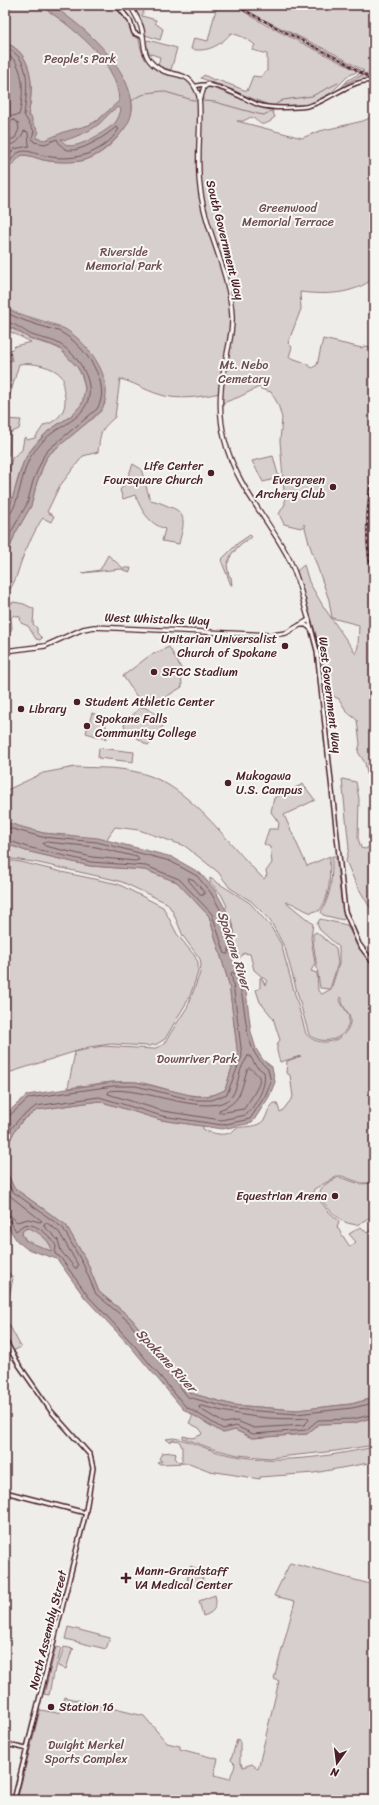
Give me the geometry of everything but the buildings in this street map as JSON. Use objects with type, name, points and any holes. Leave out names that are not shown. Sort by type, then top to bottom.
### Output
[{"type":"main road","points":[[117,5],[130,21],[134,33],[143,37]]},
{"type":"main road","points":[[130,5],[140,24],[146,56],[161,70],[189,78],[196,86]]},
{"type":"main road","points":[[200,100],[202,89],[208,84]]},
{"type":"main road","name":"South Government Way","points":[[196,86],[200,100],[200,187],[228,288],[232,316],[232,331],[221,393]]},
{"type":"main road","name":"West Government Way","points":[[221,393],[221,414],[224,434],[233,466],[242,485],[287,555],[306,610],[317,651],[344,903],[349,923],[359,944],[374,964]]},
{"type":"main road","points":[[299,626],[305,619],[306,610]]},
{"type":"main road","name":"West Whistalks Way","points":[[5,651],[45,646],[83,629],[94,627],[272,635],[286,632],[308,621]]},
{"type":"main road","points":[[299,626],[305,625],[311,629]]},
{"type":"main road","name":"North Assembly Street","points":[[5,1340],[19,1365],[51,1411],[90,1455],[93,1464],[86,1513],[14,1800]]},
{"type":"main road","points":[[5,1492],[86,1513]]},
{"type":"street","points":[[196,86],[208,84],[266,106],[302,107],[364,82],[374,81]]},
{"type":"street","points":[[5,1744],[27,1750]]},
{"type":"green space","points":[[5,5],[116,5],[128,22],[133,36],[139,39],[140,47],[145,59],[158,70],[187,80],[193,86],[200,111],[202,92],[207,87],[261,107],[271,108],[275,117],[271,121],[264,124],[260,124],[251,117],[243,121],[237,121],[302,138],[320,131],[363,121],[374,116],[374,278],[366,284],[348,291],[329,293],[300,292],[301,309],[288,343],[292,347],[289,357],[306,363],[312,368],[317,365],[323,339],[362,348],[364,346],[374,346],[374,808],[365,763],[358,752],[360,744],[357,720],[347,712],[339,699],[327,693],[321,652],[297,571],[304,565],[309,582],[323,606],[356,654],[359,625],[332,618],[329,600],[304,524],[301,528],[284,524],[279,514],[285,504],[280,441],[282,418],[278,404],[271,392],[259,387],[220,404],[220,393],[181,398],[165,396],[120,379],[115,417],[103,429],[98,452],[83,456],[59,487],[47,512],[54,516],[51,522],[43,518],[40,522],[25,552],[17,575],[5,595],[5,561],[15,534],[31,506],[37,482],[47,456],[94,418],[105,404],[90,353],[76,338],[59,326],[14,312],[5,307],[5,172],[22,155],[42,160],[64,162],[80,161],[97,155],[113,143],[120,135],[130,118],[132,106],[130,95],[129,102],[97,152],[21,147],[29,113],[31,88],[30,76],[22,55],[5,41]]},
{"type":"green space","points":[[132,5],[144,5],[145,8],[142,16],[156,20],[155,23],[163,29],[160,40],[145,35],[143,25]]},
{"type":"green space","points":[[217,5],[233,5],[266,25],[358,71],[348,76],[331,93],[309,104],[302,105],[271,106],[201,78],[204,75],[247,91],[253,76],[260,77],[267,71],[267,54],[252,50],[255,45],[240,36],[231,33],[223,41],[208,49],[191,49],[194,38],[208,41]]},
{"type":"green space","points":[[238,5],[374,5],[374,78],[359,81],[339,90],[348,80],[364,71],[335,54],[254,15]]},
{"type":"green space","points":[[148,40],[177,48],[171,70],[158,66],[160,57],[148,53],[146,42]]},
{"type":"green space","points":[[5,326],[32,340],[55,346],[65,353],[72,360],[82,376],[85,393],[83,401],[78,409],[71,416],[52,428],[43,436],[28,454],[21,469],[12,501],[5,516],[5,486],[12,458],[22,450],[24,438],[26,437],[27,440],[35,438],[44,425],[59,417],[65,406],[65,396],[63,379],[59,373],[42,366],[19,364],[5,412],[5,359],[12,361],[10,351],[15,346],[31,342],[5,329]]},
{"type":"green space","points":[[5,419],[21,420],[19,429],[10,433],[9,455],[5,455]]},
{"type":"green space","points":[[273,456],[279,478],[263,482],[252,461]]},
{"type":"green space","points":[[133,464],[141,469],[150,500],[160,503],[180,513],[183,527],[179,544],[162,541],[165,529],[154,523],[146,516],[135,495],[123,499],[120,490],[125,484]]},
{"type":"green space","points":[[250,535],[252,537],[237,547],[232,553],[227,565],[229,576],[231,577],[231,585],[221,560],[238,543]]},
{"type":"green space","points":[[108,555],[123,568],[131,568],[130,572],[121,569],[82,573],[100,570]]},
{"type":"green space","points":[[14,602],[24,604],[34,609],[33,624],[37,628],[37,633],[42,638],[40,640],[36,639],[28,626],[21,623],[20,617],[14,615],[11,618],[12,628],[10,632],[5,633],[5,606]]},
{"type":"green space","name":"SFCC Stadium","points":[[169,647],[181,668],[182,687],[159,701],[155,694],[139,700],[123,676],[149,656]]},
{"type":"green space","points":[[140,707],[144,707],[164,718],[165,723],[150,744],[147,745],[125,729],[124,725]]},
{"type":"green space","points":[[92,713],[100,717],[105,723],[107,730],[106,739],[86,733]]},
{"type":"green space","points":[[99,748],[134,752],[133,762],[98,758]]},
{"type":"green space","points":[[75,767],[111,768],[132,771],[152,777],[171,787],[205,815],[264,879],[267,875],[266,871],[272,863],[270,847],[264,844],[269,829],[278,829],[279,823],[271,812],[274,798],[303,784],[315,800],[284,815],[307,866],[330,856],[328,892],[319,911],[314,911],[312,913],[292,903],[286,902],[313,924],[311,938],[315,963],[311,971],[317,973],[318,991],[322,994],[331,989],[339,964],[339,947],[320,930],[317,924],[320,919],[347,925],[358,947],[374,968],[374,1183],[361,1183],[338,1176],[314,1189],[313,1192],[328,1211],[339,1221],[337,1227],[350,1247],[356,1242],[349,1234],[361,1227],[367,1233],[374,1228],[374,1398],[351,1404],[297,1410],[233,1405],[190,1393],[131,1318],[99,1292],[87,1262],[66,1225],[14,1188],[8,1175],[6,1159],[8,1144],[22,1121],[37,1110],[99,1101],[161,1120],[203,1126],[203,1129],[207,1131],[216,1134],[225,1134],[236,1128],[261,1123],[274,1103],[277,1103],[280,1112],[293,1097],[290,1075],[286,1073],[287,1061],[301,1056],[280,1062],[277,1046],[280,1040],[273,1018],[260,1002],[256,990],[260,988],[261,977],[265,985],[267,981],[254,970],[250,954],[244,953],[239,959],[238,958],[238,947],[234,947],[235,937],[233,927],[225,909],[227,906],[221,894],[210,882],[210,878],[250,903],[271,927],[281,944],[306,1034],[311,1039],[318,1041],[331,1041],[338,1039],[343,1035],[350,1023],[348,1014],[349,1020],[347,1027],[344,1032],[334,1039],[321,1040],[309,1035],[285,948],[271,922],[251,901],[230,888],[218,872],[185,846],[139,830],[115,827],[106,840],[43,833],[5,823],[5,791],[43,773]],"holes":[[[340,997],[342,998],[343,1005],[347,1013],[341,1003]]]},
{"type":"green space","points":[[342,779],[356,782],[359,799],[358,838],[361,848],[365,849],[371,846],[374,809],[374,911],[369,906],[355,882],[346,861],[349,848]]},
{"type":"green space","name":"Downriver Park","points":[[12,846],[26,851],[90,866],[145,870],[177,882],[209,916],[229,984],[238,1056],[233,1064],[225,1090],[204,1096],[192,1095],[136,1082],[102,1083],[68,1088],[75,1052],[102,1046],[153,1049],[163,1045],[188,1006],[200,973],[200,959],[183,936],[173,912],[167,903],[122,882],[34,862],[5,858],[5,848]]},
{"type":"green space","points":[[332,856],[336,856],[341,900],[345,918],[343,920],[323,915],[321,912],[329,892]]},
{"type":"green space","points":[[5,860],[21,862],[118,884],[163,907],[177,934],[198,962],[198,972],[190,996],[165,1039],[157,1044],[149,1046],[111,1044],[89,1047],[5,1074]]},
{"type":"green space","points":[[316,932],[336,948],[338,963],[330,989],[320,988],[313,941],[313,934]]},
{"type":"green space","points":[[339,1177],[360,1184],[374,1183],[374,1218],[372,1216],[357,1225],[350,1224],[341,1220],[328,1208],[321,1198],[321,1189],[326,1184]]},
{"type":"green space","points":[[28,1228],[39,1233],[48,1241],[52,1248],[51,1251],[28,1243],[22,1234],[23,1230]]},
{"type":"green space","points":[[5,1268],[13,1278],[5,1317]]},
{"type":"green space","points":[[5,1317],[21,1347],[13,1351],[5,1336]]},
{"type":"green space","points":[[193,1415],[223,1433],[235,1430],[252,1438],[307,1434],[319,1424],[354,1423],[374,1417],[374,1445],[336,1451],[269,1458],[238,1455],[213,1449],[183,1438],[183,1436],[192,1438],[201,1435],[202,1432],[199,1428],[189,1423]]},
{"type":"green space","points":[[166,1439],[180,1439],[219,1453],[263,1459],[319,1457],[374,1447],[374,1462],[314,1473],[260,1477],[260,1479],[210,1471],[189,1463],[160,1464],[157,1462],[162,1461],[159,1459],[162,1453],[174,1452],[176,1454],[175,1458],[179,1462],[182,1461],[182,1447],[179,1441],[173,1440],[170,1442]]},
{"type":"green space","name":"Dwight Merkel Sports Complex","points":[[290,1563],[374,1585],[374,1800],[17,1800],[40,1710],[58,1713],[62,1708],[65,1697],[144,1716],[167,1743],[180,1746],[180,1749],[218,1759],[214,1775],[230,1779],[235,1766],[231,1760],[237,1739],[240,1740],[240,1762],[243,1767],[252,1764],[258,1769],[279,1681],[274,1679],[295,1601],[274,1596]]},
{"type":"green space","points":[[190,1566],[197,1569],[201,1574],[203,1580],[202,1587],[187,1582]]},
{"type":"green space","points":[[215,1595],[216,1602],[214,1608],[210,1613],[203,1616],[199,1601]]},
{"type":"green space","points":[[68,1627],[110,1638],[106,1649],[65,1639]]},
{"type":"green space","points":[[56,1647],[61,1648],[55,1672],[53,1673],[49,1695],[44,1694]]},
{"type":"green space","points":[[64,1647],[74,1649],[72,1650],[66,1669],[58,1666]]},
{"type":"water","points":[[40,5],[52,5],[75,22],[97,42],[117,66],[130,92],[132,105],[131,116],[127,125],[110,145],[94,156],[85,160],[62,162],[43,160],[22,155],[5,172],[5,98],[7,91],[5,79],[5,41],[20,53],[26,61],[29,69],[31,92],[28,115],[32,118],[32,122],[39,132],[36,138],[45,140],[64,132],[89,125],[98,120],[119,101],[117,86],[101,58],[78,34]],"holes":[[[118,107],[121,109],[115,123],[85,142],[72,146],[66,145],[61,139],[66,140],[87,132],[99,124],[115,109]]]},
{"type":"water","points":[[5,307],[26,317],[63,328],[84,344],[99,365],[104,377],[106,388],[105,400],[101,411],[47,456],[37,482],[31,506],[15,534],[5,561],[5,516],[9,509],[23,463],[28,454],[48,431],[71,416],[82,404],[85,388],[82,375],[78,368],[59,348],[29,338],[17,330],[5,326]]},
{"type":"water","points":[[5,822],[43,833],[98,838],[172,857],[200,873],[215,890],[233,923],[235,940],[232,957],[245,984],[251,1032],[256,1049],[263,1060],[272,1067],[275,1082],[269,1097],[252,1123],[222,1129],[161,1120],[99,1101],[37,1110],[22,1121],[8,1144],[6,1159],[8,1175],[14,1188],[66,1225],[87,1262],[99,1292],[131,1318],[190,1393],[233,1405],[296,1410],[351,1404],[374,1398],[374,1417],[354,1423],[319,1424],[307,1434],[252,1438],[235,1430],[223,1433],[183,1409],[131,1347],[85,1298],[57,1259],[27,1249],[17,1241],[5,1222],[5,1115],[27,1095],[113,1082],[136,1082],[194,1096],[211,1096],[225,1090],[233,1064],[238,1056],[229,984],[209,916],[177,882],[145,870],[90,866],[26,851],[12,846],[5,848]],"holes":[[[28,1228],[47,1240],[51,1251],[25,1240],[22,1234],[23,1230]]]},
{"type":"waterway","points":[[345,84],[369,72],[374,72]]},
{"type":"waterway","points":[[276,104],[283,100],[312,96],[338,83]]},
{"type":"waterway","points":[[147,93],[162,91],[196,101]]},
{"type":"waterway","points":[[132,101],[145,94]]},
{"type":"waterway","points":[[203,101],[215,102],[264,115],[273,110]]},
{"type":"railway","points":[[235,5],[343,61],[374,81]]},
{"type":"railway","points":[[374,467],[367,523],[368,553],[374,579]]},
{"type":"place","name":"Life Center Foursquare Church","points":[[211,473]]},
{"type":"place","name":"Evergreen Archery Club","points":[[333,487]]},
{"type":"place","name":"Unitarian Universalist Church of Spokane","points":[[285,646]]},
{"type":"place","name":"SFCC Stadium","points":[[154,672]]},
{"type":"place","name":"Student Athletic Center","points":[[77,702]]},
{"type":"place","name":"Library","points":[[21,709]]},
{"type":"place","name":"Spokane Falls Community College","points":[[87,726]]},
{"type":"place","name":"Mukogawa U.S. Campus","points":[[228,783]]},
{"type":"place","name":"Equestrian Arena","points":[[335,1196]]},
{"type":"place","name":"Mann-Grandstaff VA Medical Center","points":[[126,1578]]},
{"type":"place","name":"Station 16","points":[[51,1707]]},
{"type":"park label","name":"People's Park","points":[[80,59]]},
{"type":"park label","name":"Greenwood Memorial Terrace","points":[[288,215]]},
{"type":"park label","name":"Riverside Memorial Park","points":[[124,259]]},
{"type":"park label","name":"Mt. Nebo Cemetary","points":[[244,372]]},
{"type":"water label","name":"Spokane River","points":[[235,950]]},
{"type":"water label","name":"Spokane River","points":[[167,1360]]}]
